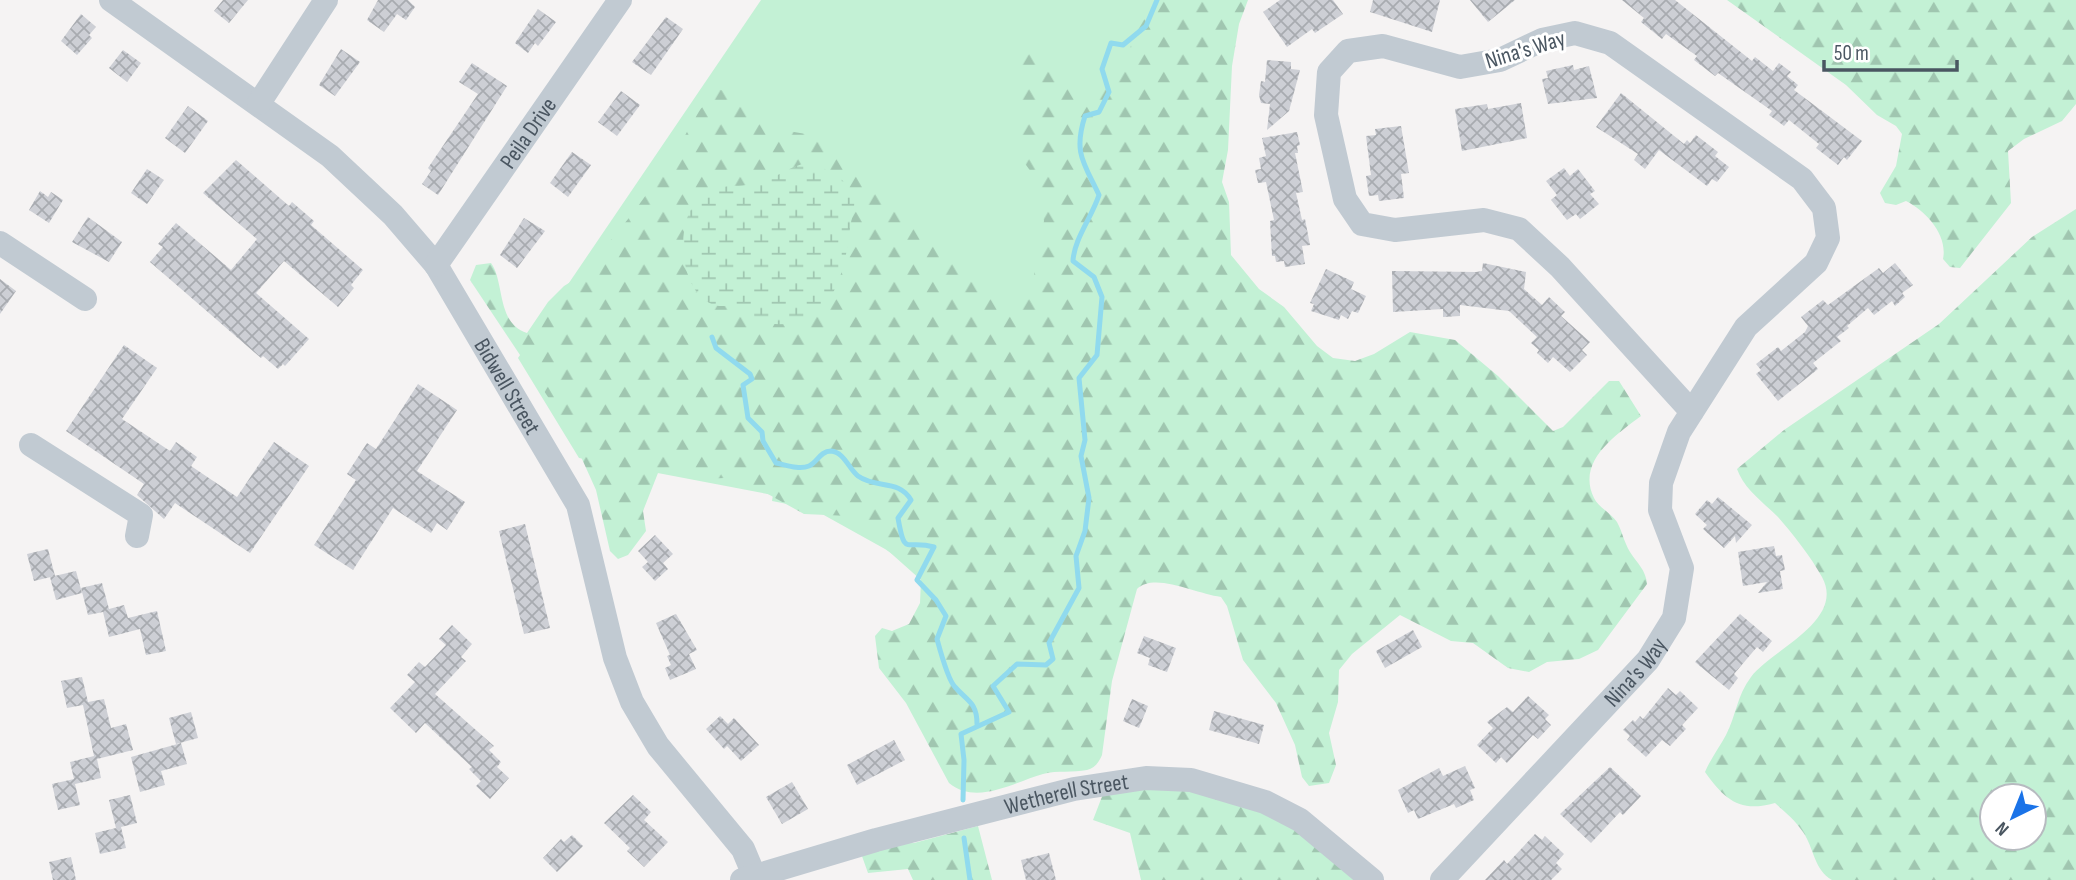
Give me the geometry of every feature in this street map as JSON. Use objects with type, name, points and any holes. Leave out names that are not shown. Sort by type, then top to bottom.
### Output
[{"type":"street","name":"Bidwell Street","points":[[111,0],[259,103],[348,173],[393,215],[436,265],[578,505],[615,658],[632,702],[658,746],[743,849],[751,879]]},
{"type":"street","points":[[259,103],[326,0]]},
{"type":"street","name":"Peila Drive","points":[[436,265],[620,0]]},
{"type":"street","name":"Nina's Way","points":[[1442,880],[1648,660],[1674,618],[1682,568],[1660,510],[1661,483],[1679,432],[1692,412],[1746,327],[1816,263],[1828,238],[1824,208],[1802,179],[1610,43],[1576,33],[1542,40],[1500,60],[1460,67],[1383,46],[1348,51],[1329,72],[1326,115],[1345,199],[1362,224],[1395,230],[1484,220],[1519,229],[1560,267],[1692,412]]},
{"type":"street","points":[[0,243],[85,299]]},
{"type":"street","points":[[31,445],[141,515],[136,536]]},
{"type":"street","name":"Wetherell Street","points":[[751,879],[876,840],[1074,789],[1146,778],[1191,780],[1265,802],[1300,820],[1372,880]]},
{"type":"green space","points":[[761,0],[1230,0],[1018,638],[885,549],[813,509],[772,501],[773,495],[579,458],[518,358]]},
{"type":"green space","points":[[1140,0],[1248,0],[1239,24],[1232,66],[1228,150],[1222,182],[1229,202],[1231,255],[1259,289],[1284,307],[1317,346],[1333,358],[1355,361],[1374,354],[1410,332],[1455,340],[1498,376],[1553,431],[1563,427],[1609,381],[1619,381],[1641,416],[1601,450],[1590,472],[1590,485],[1596,501],[1617,522],[1647,584],[1598,650],[1579,659],[1547,662],[1529,672],[1508,668],[1473,643],[1451,641],[1400,615],[1352,654],[1339,670],[1338,702],[1329,733],[1336,765],[1329,783],[1309,786],[1302,777],[1295,745],[1276,703],[1243,660],[1227,606],[1221,597],[1165,583],[1145,584],[1137,589],[1112,681],[1102,755],[1096,764],[1087,770],[1049,773],[996,790],[960,790],[949,783],[906,703],[879,668],[875,636],[882,628],[892,631],[909,624],[920,603],[921,580],[849,516],[804,514],[746,482],[724,478],[703,479],[681,472],[658,473],[643,511],[646,531],[628,555],[618,559],[610,551],[596,490],[582,459],[550,400],[470,280],[476,265],[491,263],[510,321],[527,333],[548,302],[564,286],[582,275],[633,213],[672,159],[698,112],[718,89],[737,95],[776,129],[806,134],[835,147],[929,228],[967,274],[999,301],[1019,299],[1034,284],[1034,262],[1044,221],[1034,176],[1021,158],[1017,70],[1029,53],[1050,55],[1078,85],[1100,89],[1119,70],[1130,50]]},
{"type":"green space","points":[[1727,0],[2076,0],[2076,104],[2062,121],[2024,139],[2008,151],[2011,203],[1960,268],[1950,267],[1943,259],[1944,250],[1939,233],[1928,217],[1906,201],[1896,205],[1885,203],[1880,193],[1896,166],[1902,134],[1896,126],[1877,115],[1846,85]]},
{"type":"green space","points":[[808,163],[830,171],[843,181],[854,202],[846,255],[838,283],[823,306],[800,321],[773,324],[758,319],[743,309],[719,306],[706,301],[688,276],[684,259],[685,225],[699,199],[712,190],[761,182]]},
{"type":"green space","points":[[2076,209],[2076,880],[1832,880],[1821,871],[1800,828],[1775,803],[1752,806],[1734,802],[1719,790],[1705,772],[1726,735],[1746,684],[1761,667],[1815,621],[1824,607],[1827,593],[1822,577],[1796,538],[1749,489],[1737,469],[1784,430],[1939,324],[2032,237]]},
{"type":"green space","points":[[1108,781],[1224,788],[1313,829],[1360,880],[1141,880],[1130,833],[1093,820]]},
{"type":"green space","points":[[978,826],[992,880],[913,880],[908,869],[868,873],[858,845],[914,843]]},
{"type":"building","points":[[223,0],[248,0],[229,23],[214,11]]},
{"type":"building","points":[[378,0],[408,0],[415,7],[406,20],[397,14],[384,32],[367,20]]},
{"type":"building","points":[[1280,0],[1333,0],[1343,14],[1315,33],[1312,29],[1287,47],[1263,12]]},
{"type":"building","points":[[1373,0],[1440,0],[1432,32],[1370,12]]},
{"type":"building","points":[[1470,0],[1515,0],[1488,22]]},
{"type":"building","points":[[1622,0],[1675,0],[1752,61],[1755,57],[1773,71],[1779,63],[1791,72],[1787,76],[1798,85],[1794,90],[1862,141],[1847,160],[1844,157],[1838,165],[1816,148],[1819,144],[1789,120],[1784,126],[1769,115],[1772,111],[1718,73],[1715,76],[1694,60],[1697,56],[1666,34],[1662,39],[1641,22],[1644,18]]},
{"type":"building","points":[[538,9],[556,22],[538,46],[535,43],[528,53],[515,43]]},
{"type":"building","points":[[81,14],[96,27],[89,35],[92,38],[77,55],[61,41]]},
{"type":"building","points":[[666,17],[683,29],[651,75],[632,62]]},
{"type":"building","points":[[341,49],[360,62],[335,96],[319,85]]},
{"type":"building","points":[[123,50],[141,63],[127,82],[109,68]]},
{"type":"building","points":[[1267,60],[1291,62],[1291,69],[1300,70],[1289,111],[1267,130],[1270,104],[1261,103],[1259,95],[1261,81],[1265,82]]},
{"type":"building","points":[[472,63],[507,86],[438,195],[422,184],[431,171],[428,168],[478,94],[459,82]]},
{"type":"building","points":[[1573,65],[1574,70],[1589,66],[1597,98],[1548,104],[1542,79],[1548,78],[1546,71]]},
{"type":"building","points":[[621,91],[640,105],[617,136],[598,122]]},
{"type":"building","points":[[1621,93],[1684,144],[1687,140],[1690,143],[1696,135],[1718,152],[1715,156],[1729,167],[1717,182],[1712,179],[1707,186],[1659,150],[1645,169],[1634,160],[1638,154],[1596,127]]},
{"type":"building","points":[[1521,103],[1527,138],[1462,151],[1455,109],[1487,104],[1488,109]]},
{"type":"building","points":[[188,106],[208,121],[185,153],[165,138]]},
{"type":"building","points":[[1401,126],[1409,173],[1401,174],[1404,198],[1379,201],[1378,195],[1369,196],[1366,176],[1371,175],[1366,136],[1376,135],[1375,129]]},
{"type":"building","points":[[1297,132],[1300,145],[1297,146],[1298,153],[1295,153],[1303,192],[1296,193],[1310,245],[1302,246],[1305,264],[1285,267],[1284,261],[1276,262],[1275,256],[1272,256],[1270,221],[1274,220],[1266,182],[1258,183],[1255,170],[1261,169],[1259,158],[1266,156],[1262,138]]},
{"type":"building","points":[[572,152],[591,165],[568,197],[550,183]]},
{"type":"building","points":[[236,160],[289,206],[292,202],[314,221],[311,225],[363,270],[351,285],[354,288],[338,307],[284,261],[256,293],[309,339],[285,366],[283,364],[278,369],[263,356],[261,358],[150,262],[163,247],[158,244],[176,223],[231,270],[257,239],[203,193]]},
{"type":"building","points":[[1564,168],[1570,176],[1578,169],[1595,191],[1590,194],[1599,204],[1580,219],[1576,214],[1567,220],[1551,200],[1557,195],[1546,181]]},
{"type":"building","points":[[147,169],[164,180],[147,204],[131,193]]},
{"type":"building","points":[[40,191],[48,197],[51,192],[63,200],[49,223],[29,210]]},
{"type":"building","points":[[88,217],[122,242],[109,262],[72,242]]},
{"type":"building","points":[[524,218],[545,231],[517,268],[500,255]]},
{"type":"building","points":[[1483,263],[1526,272],[1524,289],[1542,305],[1549,297],[1565,312],[1561,316],[1590,342],[1582,350],[1587,355],[1570,372],[1553,357],[1548,363],[1537,353],[1539,350],[1531,343],[1537,337],[1509,311],[1460,305],[1460,316],[1443,317],[1443,309],[1393,312],[1392,271],[1476,272],[1482,271]]},
{"type":"building","points":[[1895,263],[1913,285],[1902,293],[1905,297],[1895,306],[1892,301],[1874,315],[1868,308],[1837,337],[1841,341],[1813,363],[1818,369],[1778,401],[1756,374],[1761,370],[1756,364],[1778,347],[1781,351],[1805,332],[1808,326],[1801,317],[1823,300],[1828,305],[1879,268],[1883,273]]},
{"type":"building","points":[[1326,269],[1354,282],[1351,289],[1366,296],[1358,313],[1352,311],[1348,319],[1341,315],[1339,320],[1311,311],[1314,304],[1310,303]]},
{"type":"building","points":[[0,279],[16,291],[0,314]]},
{"type":"building","points":[[124,345],[157,368],[122,419],[170,451],[176,442],[197,457],[191,466],[237,497],[274,442],[309,466],[250,553],[175,503],[164,519],[137,495],[144,484],[66,431]]},
{"type":"building","points":[[418,384],[457,410],[417,471],[465,502],[447,530],[437,523],[431,533],[393,508],[353,570],[314,545],[356,480],[347,474],[367,443],[376,449]]},
{"type":"building","points":[[1718,497],[1752,525],[1736,543],[1735,536],[1724,548],[1703,529],[1707,525],[1695,514],[1707,500],[1712,504]]},
{"type":"building","points":[[525,524],[550,628],[524,634],[499,531]]},
{"type":"building","points":[[655,535],[673,554],[663,563],[668,569],[655,581],[642,567],[648,562],[638,551]]},
{"type":"building","points":[[1774,546],[1776,556],[1782,555],[1785,570],[1780,571],[1783,589],[1758,593],[1767,582],[1743,586],[1738,552]]},
{"type":"building","points":[[48,549],[55,576],[34,581],[27,554]]},
{"type":"building","points":[[76,571],[82,593],[56,600],[50,577]]},
{"type":"building","points":[[102,583],[109,609],[124,605],[128,618],[157,611],[166,651],[146,655],[140,629],[109,637],[103,612],[88,615],[81,588]]},
{"type":"building","points":[[676,614],[697,650],[689,654],[696,669],[670,680],[665,668],[671,665],[667,656],[670,655],[656,623]]},
{"type":"building","points":[[1740,614],[1772,641],[1763,652],[1757,647],[1734,674],[1738,678],[1729,690],[1695,662]]},
{"type":"building","points":[[452,625],[472,644],[461,657],[466,661],[435,694],[494,746],[489,750],[501,762],[497,767],[509,778],[490,799],[476,786],[481,781],[469,769],[472,767],[425,723],[416,733],[390,708],[415,682],[407,675],[419,662],[425,667],[446,645],[439,639]]},
{"type":"building","points":[[1413,630],[1422,647],[1385,668],[1376,651]]},
{"type":"building","points":[[1144,636],[1176,648],[1167,672],[1148,665],[1150,658],[1137,653]]},
{"type":"building","points":[[82,677],[88,702],[104,699],[111,728],[126,724],[133,750],[97,759],[101,778],[75,784],[80,805],[58,810],[52,784],[74,779],[70,762],[94,756],[83,705],[67,708],[61,681]]},
{"type":"building","points":[[1668,688],[1676,695],[1680,691],[1698,708],[1682,725],[1686,729],[1670,746],[1662,740],[1646,757],[1627,740],[1630,736],[1623,730],[1640,716],[1643,719]]},
{"type":"building","points":[[1528,696],[1549,715],[1545,719],[1551,725],[1538,739],[1533,735],[1507,763],[1501,757],[1496,763],[1477,745],[1493,728],[1487,722],[1507,707],[1513,712]]},
{"type":"building","points":[[1132,699],[1148,706],[1139,728],[1123,721]]},
{"type":"building","points":[[1214,711],[1264,725],[1259,744],[1209,730]]},
{"type":"building","points":[[191,712],[198,738],[176,744],[169,718]]},
{"type":"building","points":[[720,716],[728,724],[734,718],[759,745],[741,761],[727,746],[724,749],[706,729]]},
{"type":"building","points":[[894,740],[905,760],[857,785],[847,765]]},
{"type":"building","points":[[181,743],[187,764],[161,771],[165,785],[140,792],[131,757]]},
{"type":"building","points":[[1465,766],[1475,788],[1470,790],[1474,800],[1456,808],[1454,804],[1418,819],[1414,810],[1408,813],[1398,790],[1439,768],[1443,776]]},
{"type":"building","points":[[1610,767],[1641,796],[1623,815],[1620,812],[1591,843],[1560,814]]},
{"type":"building","points":[[792,782],[808,809],[782,824],[766,797]]},
{"type":"building","points":[[130,795],[137,823],[121,827],[126,848],[100,854],[95,833],[116,828],[109,800]]},
{"type":"building","points":[[633,795],[651,812],[644,820],[668,842],[644,867],[627,851],[630,848],[604,823]]},
{"type":"building","points":[[1535,834],[1542,840],[1545,836],[1564,854],[1556,863],[1562,869],[1551,880],[1485,880],[1504,860],[1507,864]]},
{"type":"building","points":[[572,835],[583,846],[557,872],[543,858],[561,839],[564,842]]},
{"type":"building","points":[[1049,853],[1056,880],[1026,880],[1021,860]]},
{"type":"building","points":[[71,857],[76,880],[53,880],[49,862]]},
{"type":"waterway","points":[[963,800],[964,760],[961,734],[1009,712],[993,686],[1017,664],[1046,665],[1053,659],[1049,643],[1079,588],[1076,556],[1085,531],[1089,498],[1081,456],[1085,440],[1079,378],[1097,355],[1102,297],[1094,277],[1073,261],[1076,244],[1099,195],[1085,166],[1080,139],[1085,116],[1099,112],[1109,92],[1102,69],[1111,43],[1123,45],[1146,26],[1157,0]]},
{"type":"waterway","points":[[712,337],[716,348],[750,374],[752,379],[743,385],[748,418],[762,432],[763,441],[776,463],[805,467],[824,453],[836,452],[858,476],[900,489],[911,500],[898,518],[902,538],[908,544],[934,547],[917,580],[936,600],[946,616],[937,639],[940,650],[952,683],[971,702],[977,724]]},
{"type":"waterway","points":[[964,838],[970,880]]}]
